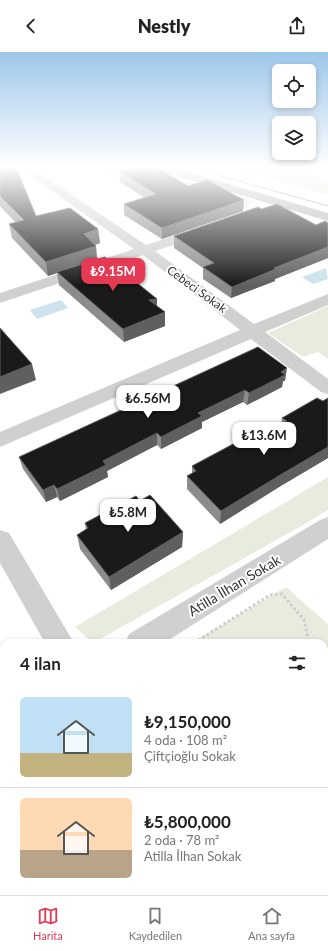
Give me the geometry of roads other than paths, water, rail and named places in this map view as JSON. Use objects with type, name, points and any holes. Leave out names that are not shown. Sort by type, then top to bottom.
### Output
[{"type":"main road","points":[[293,206],[328,217]]},
{"type":"street","name":"Cebeci Sokak","points":[[77,206],[146,251],[255,331],[328,388]]},
{"type":"street","points":[[260,211],[273,206]]},
{"type":"street","points":[[0,298],[146,251],[217,226]]},
{"type":"street","points":[[0,440],[328,299]]},
{"type":"street","name":"Atilla İlhan Sokak","points":[[146,639],[328,527]]},
{"type":"street","points":[[0,540],[58,639]]},
{"type":"water","points":[[326,268],[328,279],[313,284],[302,277]]},
{"type":"water","points":[[61,300],[68,308],[37,319],[30,310]]}]
